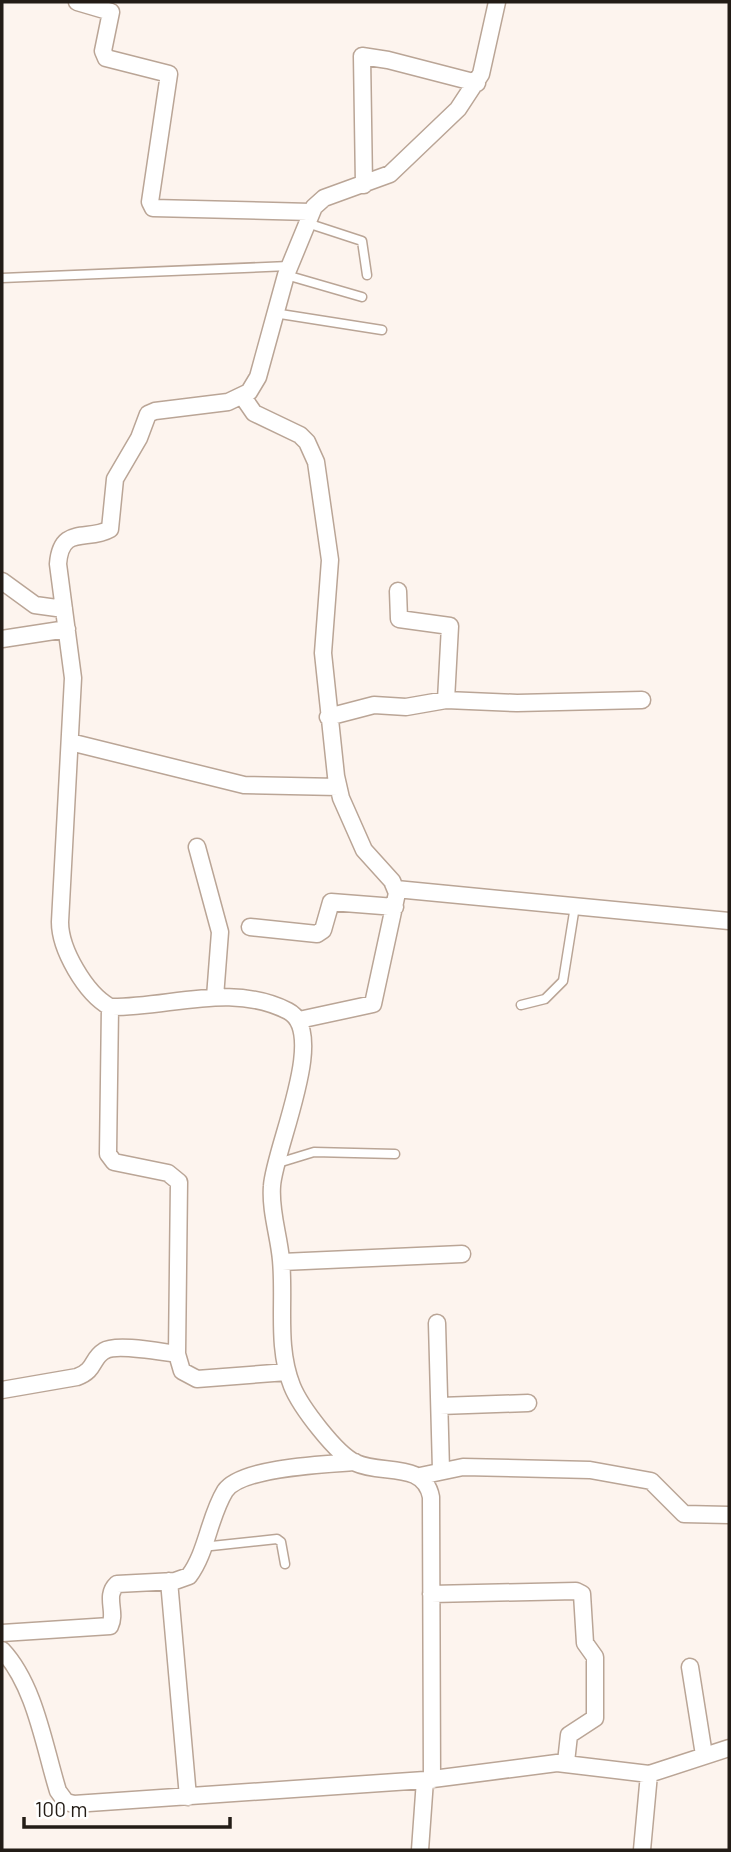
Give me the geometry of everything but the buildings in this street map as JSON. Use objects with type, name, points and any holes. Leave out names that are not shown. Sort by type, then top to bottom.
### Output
[{"type":"street","points":[[77,2],[111,12],[103,51],[106,58],[169,74],[150,202],[153,208],[309,217]]},
{"type":"street","points":[[355,1462],[309,1414],[295,1393],[287,1371],[283,1341],[282,1262],[272,1195],[275,1163],[303,1059],[304,1036],[299,1020],[286,1010],[270,1004],[215,997],[110,1007],[99,998],[66,954],[60,934],[73,678],[58,564],[62,548],[72,537],[110,529],[115,480],[139,438],[148,414],[243,397],[258,377],[274,313],[309,217],[324,198],[364,185],[399,168],[458,109],[477,83],[487,53],[497,2]]},
{"type":"street","points":[[364,185],[362,56],[477,83]]},
{"type":"street","points":[[243,397],[254,413],[300,435],[307,442],[316,462],[331,566],[323,634],[328,717],[338,787],[364,850],[396,889],[395,907],[373,1004],[299,1020]]},
{"type":"street","points":[[2,581],[35,605],[64,609]]},
{"type":"street","points":[[398,591],[399,619],[450,626],[446,701]]},
{"type":"street","points":[[2,639],[66,629]]},
{"type":"street","points":[[328,717],[374,705],[406,706],[446,701],[517,703],[642,700]]},
{"type":"street","points":[[70,742],[244,785],[338,787]]},
{"type":"street","points":[[197,847],[220,932],[215,997]]},
{"type":"street","points":[[396,889],[729,921]]},
{"type":"street","points":[[250,927],[317,934],[323,930],[331,902],[395,907]]},
{"type":"street","points":[[110,1007],[108,1154],[120,1164],[173,1175],[180,1187],[177,1354],[182,1371],[197,1379],[287,1371]]},
{"type":"street","points":[[282,1262],[462,1254]]},
{"type":"street","points":[[437,1323],[441,1470]]},
{"type":"street","points":[[2,1390],[89,1373],[99,1356],[113,1347],[177,1354]]},
{"type":"street","points":[[440,1406],[528,1403]]},
{"type":"street","points":[[2,1633],[107,1627],[112,1623],[111,1594],[117,1584],[169,1581],[189,1576],[224,1495],[234,1483],[293,1466],[355,1462],[420,1476],[463,1467],[584,1470],[642,1478],[654,1484],[684,1514],[729,1515]]},
{"type":"street","points":[[420,1476],[428,1485],[431,1497],[428,1780],[421,1850]]},
{"type":"street","points":[[169,1581],[188,1797]]},
{"type":"street","points":[[430,1594],[576,1591],[582,1594],[585,1643],[595,1657],[595,1714],[591,1723],[569,1735],[566,1762]]},
{"type":"street","points":[[2,1650],[18,1674],[30,1700],[58,1791],[66,1802],[74,1804],[428,1780],[566,1762],[649,1774],[729,1748]]},
{"type":"street","points":[[690,1668],[704,1755]]},
{"type":"street","points":[[642,1850],[649,1774]]},
{"type":"lane","points":[[309,217],[362,241],[366,275]]},
{"type":"lane","points":[[2,278],[288,270],[362,297]]},
{"type":"lane","points":[[274,313],[382,330]]},
{"type":"lane","points":[[521,1004],[545,999],[563,981],[575,906]]},
{"type":"lane","points":[[275,1163],[314,1152],[395,1154]]},
{"type":"lane","points":[[202,1547],[277,1539],[281,1542],[285,1564]]}]
